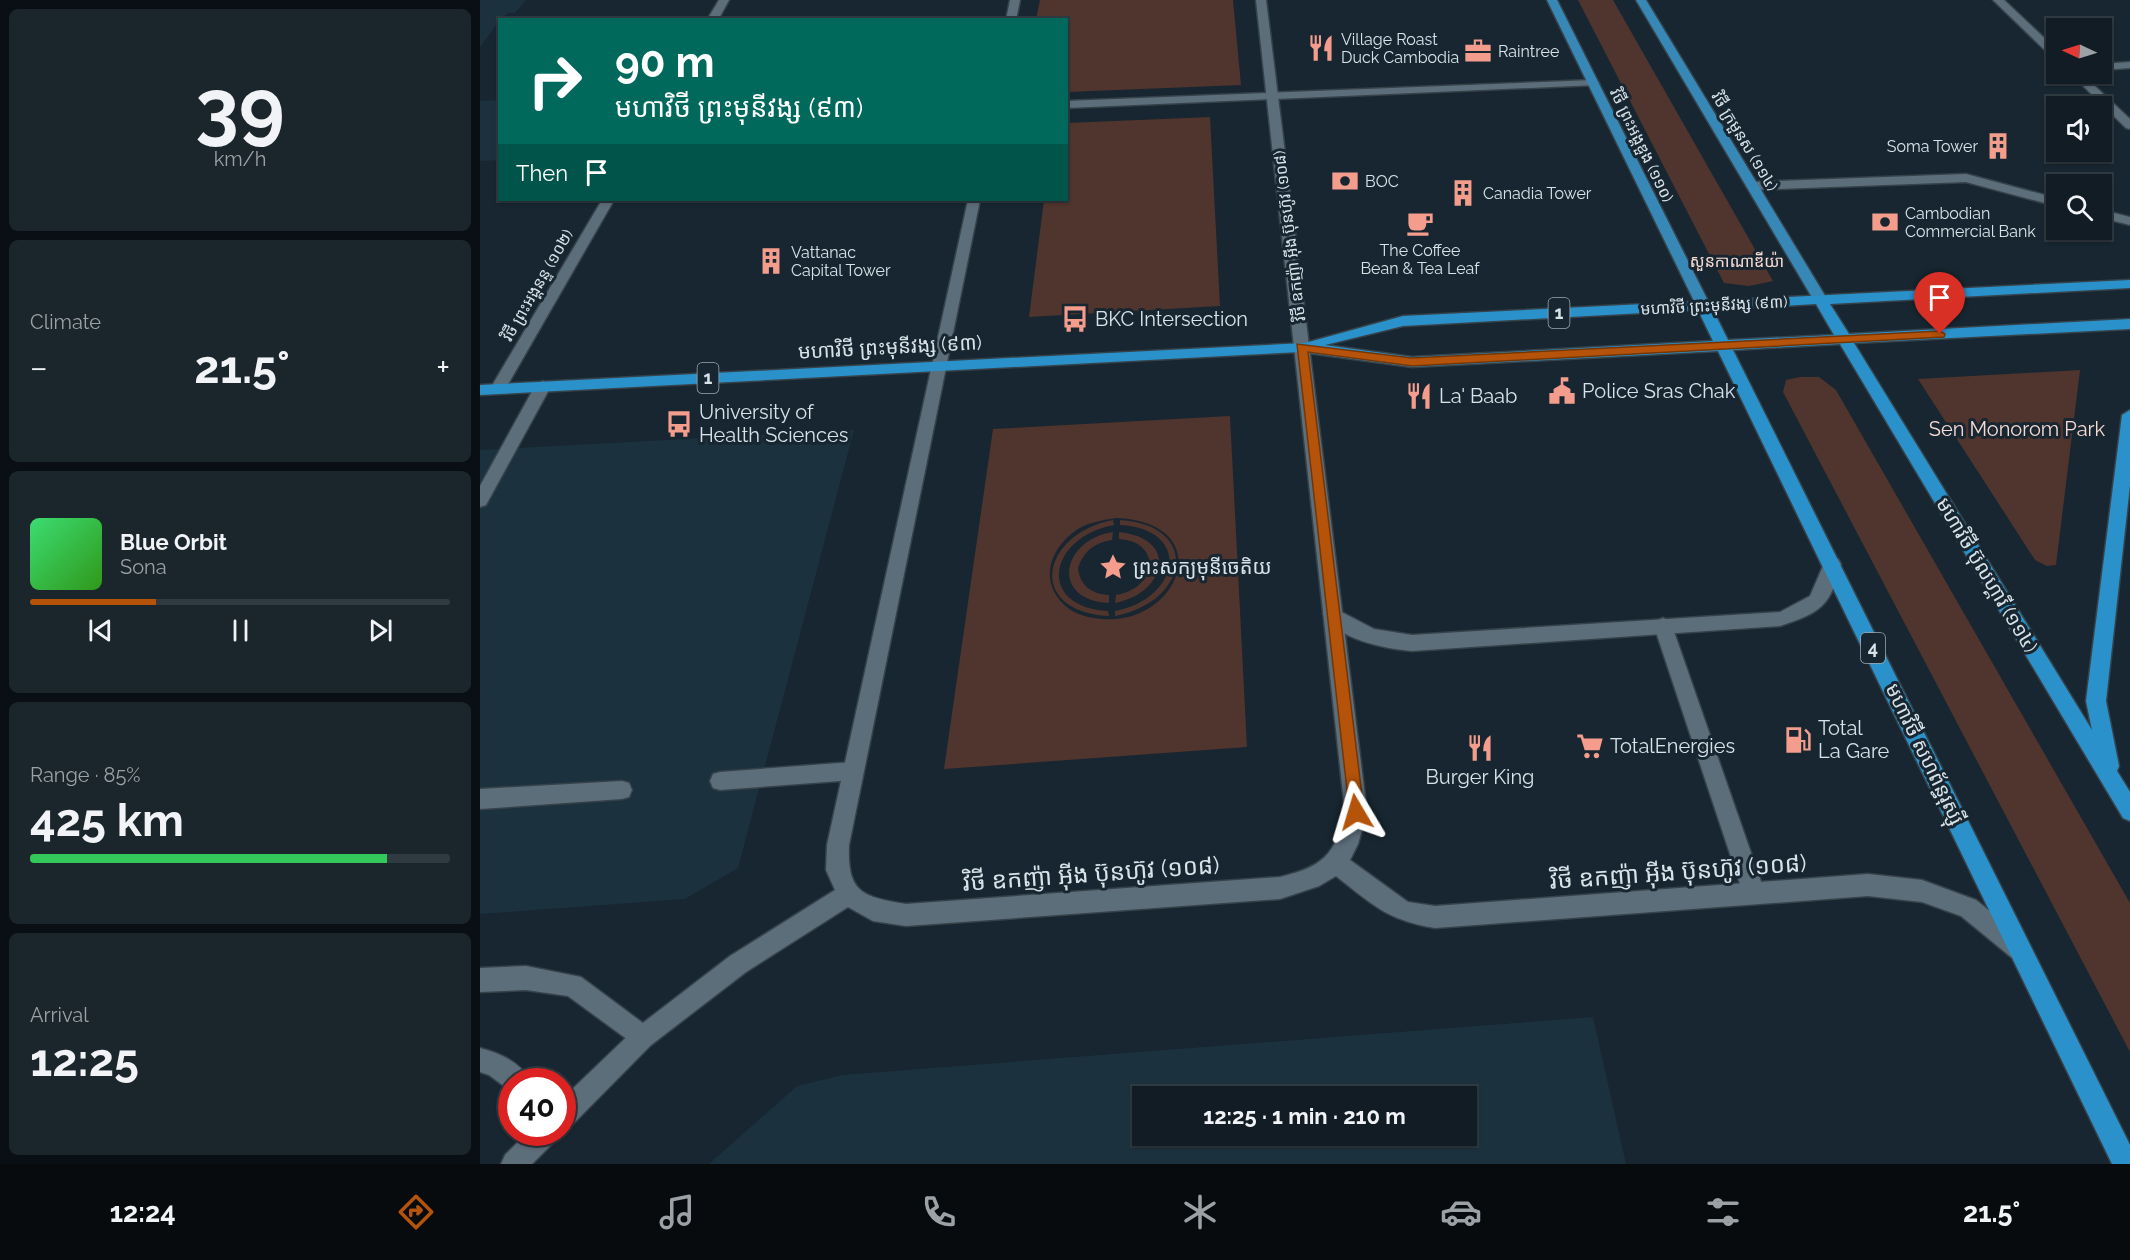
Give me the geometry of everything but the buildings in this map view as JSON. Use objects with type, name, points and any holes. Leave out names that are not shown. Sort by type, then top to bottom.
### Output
[{"type":"highway","name":"មហាវិថី ព្រះមុនីវង្ស (៩៣)","points":[[1301,347],[1403,321],[2130,284]]},
{"type":"highway","name":"មហាវិថី ប៊ុលហ្គារី (១១៤)","points":[[1820,299],[2130,811]]},
{"type":"highway","name":"មហាវិថី សហព័ន្ធរុស្ស៊ី","points":[[1703,305],[2126,1164]]},
{"type":"highway","name":"មហាវិថី ព្រះមុនីវង្ស (៩៣)","points":[[480,390],[1301,347],[1412,362],[2130,324]]},
{"type":"highway","points":[[2114,785],[2096,701],[2130,416]]},
{"type":"main road","name":"វិថី ព្រះអង្គឌួង (១១០)","points":[[1552,0],[1703,305]]},
{"type":"main road","name":"វិថី ក្រមួនស (១១៤)","points":[[1641,0],[1820,299]]},
{"type":"street","points":[[713,18],[724,0]]},
{"type":"street","points":[[1011,18],[1015,0]]},
{"type":"street","name":"វិថី ឧកញ៉ា អ៊ីង ប៊ុនហ៊ូវ (១០៨)","points":[[848,894],[873,910],[906,915],[1280,888],[1311,881],[1336,862],[1351,838],[1356,812],[1262,0]]},
{"type":"street","points":[[1998,0],[2046,46]]},
{"type":"street","points":[[2112,66],[2130,65]]},
{"type":"street","points":[[1068,105],[1593,83]]},
{"type":"street","points":[[2087,84],[2130,124]]},
{"type":"street","points":[[1752,186],[1966,178],[2046,199]]},
{"type":"street","name":"វិថី ព្រះអង្គនន្ទ (១០២)","points":[[498,389],[607,201]]},
{"type":"street","points":[[576,1104],[643,1038],[738,964],[848,894],[837,870],[838,845],[937,366],[974,201]]},
{"type":"street","points":[[2112,216],[2130,221]]},
{"type":"street","points":[[480,501],[543,386]]},
{"type":"street","points":[[1332,614],[1355,631],[1383,641],[1412,643],[1780,618],[1807,610],[1825,594],[1832,564]]},
{"type":"street","points":[[1663,627],[1754,893]]},
{"type":"street","points":[[720,782],[853,771]]},
{"type":"street","points":[[480,800],[622,790]]},
{"type":"street","name":"វិថី ឧកញ៉ា អ៊ីង ប៊ុនហ៊ូវ (១០៨)","points":[[1336,862],[1384,900],[1405,912],[1435,916],[1868,885],[1922,891],[1968,908],[2023,951]]},
{"type":"street","points":[[480,980],[526,978],[573,985],[643,1038]]},
{"type":"street","points":[[480,1060],[495,1064],[500,1068]]},
{"type":"street","points":[[514,1164],[532,1146]]},
{"type":"shaded area","points":[[480,0],[526,0],[515,13],[508,13],[502,18],[498,18],[498,23],[480,47]]},
{"type":"shaded area","points":[[498,100],[498,160],[480,161],[480,101]]},
{"type":"shaded area","points":[[854,430],[738,868],[685,899],[480,914],[480,450]]},
{"type":"shaded area","points":[[1593,1017],[1626,1164],[709,1164],[797,1086],[842,1075]]},
{"type":"green space","points":[[1040,0],[1233,0],[1241,85],[1068,92],[1068,18],[1036,18]]},
{"type":"green space","name":"សួនកាណាឌីយ៉ា","points":[[1578,0],[1613,0],[1773,281],[1749,286],[1724,283]]},
{"type":"green space","points":[[1210,117],[1220,306],[1029,317],[1044,201],[1068,201],[1068,123]]},
{"type":"green space","name":"Sen Monorom Park","points":[[2080,370],[2056,565],[2047,566],[2035,560],[1918,379]]},
{"type":"green space","points":[[1819,377],[1836,390],[2130,903],[2130,1052],[1783,392],[1786,380]]},
{"type":"green space","points":[[1230,416],[1247,747],[944,769],[993,429]],"holes":[[[1117,518],[1149,524],[1169,537],[1178,554],[1177,573],[1168,591],[1152,606],[1129,617],[1102,619],[1075,613],[1059,599],[1050,578],[1050,567],[1054,556],[1068,537],[1078,529],[1092,523]]]},
{"type":"green space","points":[[1113,520],[1114,525],[1092,532],[1075,543],[1064,556],[1059,571],[1061,585],[1069,598],[1085,607],[1108,611],[1109,616],[1082,611],[1064,601],[1055,588],[1052,572],[1058,555],[1070,540],[1088,528]]},
{"type":"green space","points":[[1120,520],[1146,525],[1164,535],[1174,549],[1176,565],[1171,581],[1159,596],[1140,608],[1115,616],[1115,611],[1137,604],[1153,593],[1164,580],[1169,565],[1168,551],[1159,538],[1143,529],[1120,525]]},
{"type":"green space","points":[[1113,532],[1112,540],[1090,549],[1078,568],[1084,584],[1092,591],[1109,595],[1109,603],[1090,599],[1077,592],[1071,581],[1069,569],[1073,557],[1082,546],[1095,537]]},
{"type":"green space","points":[[1119,532],[1138,536],[1151,544],[1158,554],[1159,566],[1155,578],[1146,589],[1133,597],[1115,603],[1116,595],[1134,589],[1143,581],[1150,564],[1144,549],[1130,541],[1119,539]]},
{"type":"place","name":"Village Roast Duck Cambodia","points":[[1321,48]]},
{"type":"place","name":"Raintree","points":[[1478,51]]},
{"type":"place","name":"Soma Tower","points":[[1998,146]]},
{"type":"place","name":"BOC","points":[[1345,181]]},
{"type":"place","name":"Canadia Tower","points":[[1463,193]]},
{"type":"place","name":"Cambodian Commercial Bank","points":[[1885,222]]},
{"type":"place","name":"The Coffee Bean & Tea Leaf","points":[[1420,223]]},
{"type":"place","name":"Vattanac Capital Tower","points":[[771,261]]},
{"type":"place","name":"BKC Intersection","points":[[1075,319]]},
{"type":"place","name":"Police Sras Chak","points":[[1562,391]]},
{"type":"place","name":"La' Baab","points":[[1419,396]]},
{"type":"place","name":"University of Health Sciences","points":[[679,424]]},
{"type":"place","name":"ព្រះសក្យមុនីចេតិយ","points":[[1113,567]]},
{"type":"place","name":"Total La Gare","points":[[1798,740]]},
{"type":"place","name":"TotalEnergies","points":[[1590,746]]},
{"type":"place","name":"Burger King","points":[[1480,748]]},
{"type":"route","points":[[1356,812],[1301,347],[1412,362],[1940,334]]}]
